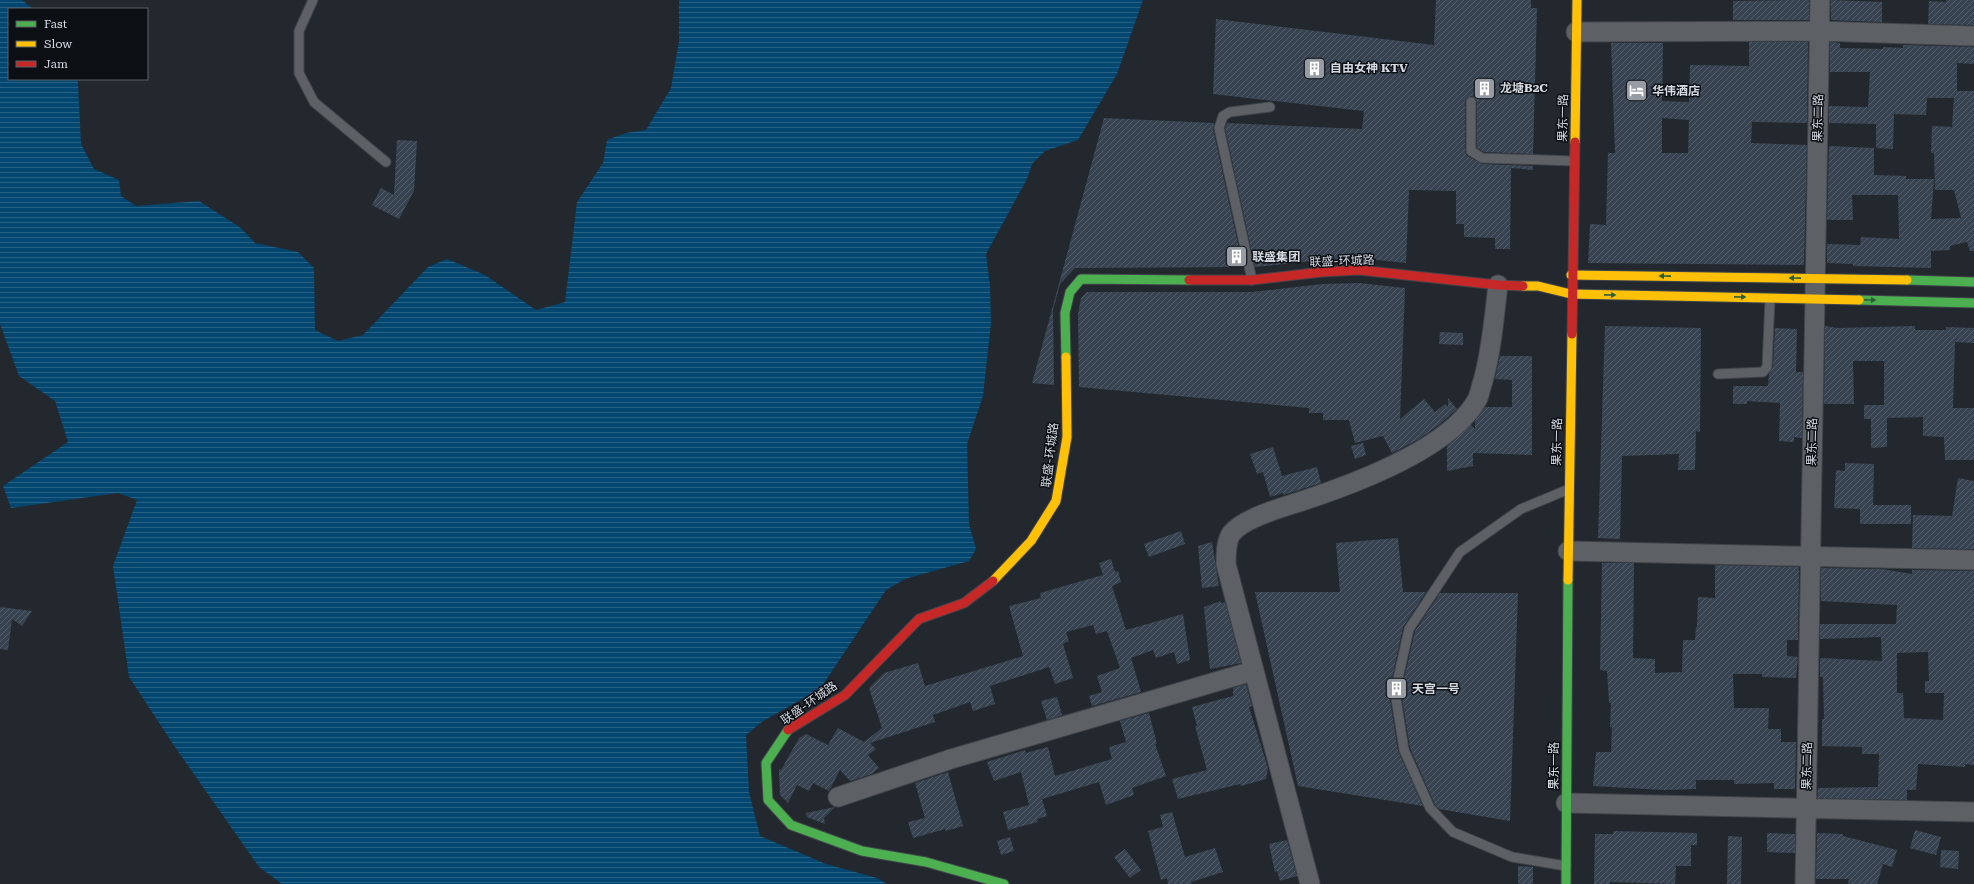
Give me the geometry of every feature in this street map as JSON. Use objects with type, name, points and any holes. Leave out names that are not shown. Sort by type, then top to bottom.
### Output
[{"type":"street","name":"果东一路","points":[[1566,884],[1571,275],[1577,0]]},
{"type":"street","name":"果东二路","points":[[1805,884],[1820,0]]},
{"type":"street","points":[[1576,32],[1819,31],[1974,36]]},
{"type":"street","name":"联盛-环城路","points":[[1004,884],[926,862],[862,851],[791,825],[768,800],[766,763],[787,731],[845,695],[919,620],[964,603],[994,580],[1031,541],[1056,501],[1063,468],[1067,437],[1065,313],[1070,292],[1081,279],[1252,280],[1322,272],[1359,270],[1498,285],[1538,286],[1571,294],[1708,287]]},
{"type":"street","points":[[1538,286],[1571,275],[1708,287],[1770,298],[1815,299],[1922,291],[1974,282]]},
{"type":"street","points":[[1708,287],[1815,278],[1922,291],[1974,303]]},
{"type":"street","points":[[1310,884],[1226,564],[1226,550],[1231,535],[1244,524],[1256,518],[1374,473],[1408,457],[1448,432],[1466,415],[1478,398],[1491,343],[1498,285]]},
{"type":"street","points":[[1568,551],[1974,560]]},
{"type":"street","points":[[838,797],[951,759],[1253,671]]},
{"type":"street","points":[[1566,803],[1806,810],[1974,812]]},
{"type":"lane","points":[[313,0],[299,31],[299,73],[314,102],[386,162]]},
{"type":"lane","points":[[1471,102],[1471,152],[1475,155],[1482,158],[1574,161]]},
{"type":"lane","points":[[1252,280],[1219,128],[1223,116],[1230,112],[1270,107]]},
{"type":"lane","points":[[1718,374],[1764,372],[1766,367],[1770,298]]},
{"type":"lane","points":[[1566,866],[1512,857],[1453,832],[1430,808],[1404,750],[1395,692],[1408,629],[1460,552],[1521,509],[1569,489]]},
{"type":"water","points":[[0,0],[22,0],[32,8],[8,8],[8,80],[76,80],[78,83],[81,144],[94,169],[119,180],[121,196],[136,206],[199,201],[241,228],[255,243],[298,252],[314,268],[315,330],[338,341],[363,335],[428,267],[447,259],[485,275],[536,310],[565,302],[577,202],[603,163],[607,140],[626,133],[646,130],[671,88],[679,41],[679,0],[1143,0],[1117,74],[1078,140],[1045,151],[1032,164],[1027,179],[986,254],[990,286],[991,323],[983,396],[967,444],[969,524],[976,549],[969,561],[905,579],[886,590],[820,689],[763,721],[746,735],[749,792],[760,836],[826,864],[877,878],[887,884],[282,884],[259,867],[175,747],[129,677],[113,566],[137,500],[118,493],[11,508],[3,486],[68,442],[55,401],[19,376],[0,324]]},
{"type":"building","points":[[1436,0],[1531,0],[1531,8],[1537,8],[1533,154],[1484,152],[1477,148],[1477,102],[1474,97],[1471,96],[1466,99],[1465,102],[1465,151],[1467,156],[1482,164],[1533,166],[1533,170],[1511,168],[1510,249],[1495,249],[1495,238],[1464,237],[1464,224],[1456,224],[1456,191],[1409,190],[1406,263],[1358,258],[1321,260],[1255,267],[1225,128],[1227,123],[1362,129],[1364,111],[1213,94],[1216,19],[1434,45]]},
{"type":"building","points":[[1809,0],[1809,20],[1733,20],[1733,1]]},
{"type":"building","points":[[1831,0],[1882,2],[1882,22],[1831,20]]},
{"type":"building","points":[[1946,0],[1974,0],[1974,25],[1928,24],[1929,1],[1946,2]]},
{"type":"building","points":[[1749,42],[1808,42],[1807,123],[1752,122],[1751,143],[1807,145],[1804,265],[1588,263],[1590,224],[1606,225],[1608,153],[1615,153],[1611,43],[1663,43],[1662,101],[1689,102],[1690,65],[1749,66]],"holes":[[[1662,118],[1689,120],[1688,153],[1662,153]]]},
{"type":"building","points":[[1830,42],[1840,43],[1840,48],[1883,49],[1883,47],[1903,48],[1903,45],[1974,47],[1974,64],[1957,63],[1957,91],[1974,91],[1974,251],[1970,251],[1967,242],[1950,246],[1950,250],[1931,251],[1931,268],[1853,266],[1853,264],[1827,263],[1827,244],[1860,245],[1861,237],[1899,239],[1898,195],[1852,195],[1853,220],[1827,220],[1829,146],[1874,148],[1874,175],[1906,176],[1906,179],[1934,179],[1931,219],[1961,218],[1954,190],[1935,190],[1934,153],[1931,153],[1932,126],[1952,127],[1954,98],[1927,98],[1926,115],[1894,114],[1893,149],[1876,148],[1876,124],[1829,123],[1829,106],[1868,107],[1870,72],[1830,72]]},
{"type":"building","points":[[1104,118],[1214,123],[1213,129],[1243,267],[1075,268],[1060,284],[1053,310],[1054,385],[1032,383]]},
{"type":"building","points":[[397,140],[417,141],[414,191],[399,219],[372,205],[381,188],[394,195]]},
{"type":"building","points":[[1359,283],[1405,288],[1400,419],[1424,399],[1435,412],[1445,404],[1448,407],[1448,398],[1457,409],[1440,424],[1419,439],[1392,453],[1383,436],[1355,443],[1349,420],[1323,420],[1323,413],[1309,413],[1309,408],[1079,387],[1078,314],[1081,298],[1087,292],[1252,292],[1323,284]]},
{"type":"building","points":[[1605,326],[1701,328],[1700,432],[1696,431],[1695,470],[1678,470],[1679,454],[1622,456],[1620,539],[1598,538]]},
{"type":"building","points":[[1825,326],[1838,328],[1915,326],[1915,330],[1946,330],[1946,327],[1974,328],[1974,343],[1955,342],[1953,408],[1974,408],[1974,460],[1945,460],[1944,437],[1923,436],[1923,417],[1887,418],[1887,447],[1871,448],[1871,419],[1864,419],[1864,405],[1884,405],[1884,361],[1853,361],[1854,404],[1824,404]]},
{"type":"building","points":[[1775,328],[1797,329],[1796,372],[1803,372],[1802,438],[1794,437],[1794,442],[1779,441],[1780,403],[1747,401],[1747,404],[1733,404],[1733,386],[1768,386],[1769,374],[1773,367]]},
{"type":"building","points":[[1440,332],[1463,333],[1463,345],[1439,344]]},
{"type":"building","points":[[1500,356],[1532,356],[1532,455],[1473,453],[1473,466],[1447,471],[1447,446],[1471,425],[1475,429],[1475,421],[1485,407],[1512,407],[1512,380],[1495,379]]},
{"type":"building","points":[[1363,443],[1366,455],[1355,459],[1351,446]]},
{"type":"building","points":[[1273,447],[1282,476],[1317,467],[1321,483],[1283,495],[1283,493],[1270,497],[1263,472],[1257,474],[1250,454]]},
{"type":"building","points":[[1845,463],[1874,464],[1873,505],[1911,505],[1911,524],[1860,524],[1860,509],[1834,508],[1836,470],[1845,471]]},
{"type":"building","points":[[1958,478],[1974,481],[1974,549],[1912,548],[1913,515],[1952,516]]},
{"type":"building","points":[[1181,531],[1185,544],[1149,557],[1144,544]]},
{"type":"building","points":[[1398,538],[1403,592],[1426,592],[1403,627],[1389,693],[1398,751],[1423,806],[1298,786],[1255,592],[1340,592],[1336,543]]},
{"type":"building","points":[[1212,542],[1219,586],[1202,588],[1198,546]]},
{"type":"building","points":[[1111,559],[1115,572],[1118,571],[1121,582],[1112,586],[1126,630],[1183,614],[1190,660],[1177,664],[1174,652],[1156,658],[1153,650],[1131,658],[1141,692],[1092,706],[1089,696],[1102,692],[1097,676],[1120,668],[1107,631],[1096,634],[1093,625],[1066,632],[1069,641],[1063,644],[1073,678],[1055,684],[1049,667],[990,686],[995,704],[973,711],[970,702],[933,715],[935,722],[870,743],[876,749],[868,755],[879,768],[872,774],[850,781],[840,770],[829,791],[813,783],[809,791],[797,785],[788,803],[780,795],[779,769],[781,770],[799,738],[806,734],[828,745],[838,728],[864,742],[882,728],[869,688],[884,673],[918,663],[925,686],[1023,656],[1009,606],[1041,598],[1040,593],[1103,575],[1099,563]]},
{"type":"building","points":[[1602,563],[1634,563],[1633,658],[1655,659],[1655,673],[1682,672],[1683,640],[1695,640],[1698,597],[1715,598],[1715,565],[1799,567],[1798,640],[1787,640],[1787,656],[1798,657],[1796,678],[1762,677],[1762,674],[1733,674],[1734,708],[1769,708],[1768,729],[1781,729],[1781,742],[1796,742],[1795,789],[1774,789],[1774,783],[1734,784],[1734,780],[1696,780],[1696,789],[1663,790],[1593,786],[1596,752],[1611,752],[1611,703],[1609,703],[1607,671],[1600,670]]},
{"type":"building","points":[[1821,568],[1882,569],[1912,574],[1912,570],[1974,571],[1974,765],[1965,764],[1965,767],[1918,764],[1916,790],[1907,790],[1907,800],[1817,798],[1818,788],[1878,787],[1879,754],[1862,754],[1862,747],[1822,746],[1822,719],[1824,719],[1823,677],[1820,677],[1820,658],[1882,661],[1881,637],[1820,639],[1820,624],[1896,624],[1897,605],[1821,601]],"holes":[[[1928,652],[1929,681],[1925,681],[1925,693],[1944,693],[1943,720],[1904,718],[1903,693],[1897,693],[1897,653]]]},
{"type":"building","points":[[1440,593],[1518,593],[1510,821],[1439,809],[1435,805],[1410,748],[1401,692],[1415,631]]},
{"type":"building","points":[[1221,601],[1221,603],[1225,602],[1241,663],[1210,669],[1204,607]]},
{"type":"building","points":[[0,607],[32,611],[22,626],[12,619],[8,650],[0,649]]},
{"type":"building","points":[[1246,684],[1252,706],[1249,707],[1268,768],[1266,779],[1241,786],[1240,784],[1178,799],[1172,779],[1207,770],[1195,726],[1197,726],[1192,707],[1233,696],[1233,688]]},
{"type":"building","points":[[1057,697],[1062,715],[1047,720],[1041,701]]},
{"type":"building","points":[[1149,713],[1157,744],[1155,744],[1166,776],[1132,788],[1134,795],[1106,805],[1099,782],[1042,799],[1047,816],[1037,819],[1038,822],[1008,830],[1003,812],[1029,805],[1021,772],[994,781],[987,762],[1025,750],[1026,753],[1048,747],[1055,776],[1112,759],[1109,747],[1126,742],[1120,721]]},
{"type":"building","points":[[948,772],[963,826],[946,831],[945,829],[913,838],[908,822],[925,818],[915,783]]},
{"type":"building","points":[[835,807],[824,818],[825,824],[807,817],[806,813]]},
{"type":"building","points":[[1172,812],[1185,857],[1215,848],[1223,872],[1191,882],[1192,884],[1168,884],[1167,878],[1161,880],[1148,831],[1163,827],[1160,815]]},
{"type":"building","points":[[1915,830],[1941,837],[1936,855],[1910,848]]},
{"type":"building","points":[[1614,831],[1697,833],[1697,845],[1691,845],[1691,866],[1676,866],[1675,884],[1610,882],[1610,884],[1594,884],[1595,834],[1613,834]]},
{"type":"building","points":[[1767,833],[1795,834],[1795,853],[1767,852]]},
{"type":"building","points":[[1817,833],[1843,834],[1843,836],[1897,850],[1892,867],[1883,864],[1877,884],[1848,884],[1849,879],[1816,879]]},
{"type":"building","points":[[1728,836],[1742,837],[1741,884],[1727,884]]},
{"type":"building","points":[[1010,837],[1014,851],[1001,855],[997,841]]},
{"type":"building","points":[[1287,840],[1297,876],[1280,881],[1277,871],[1275,872],[1269,844]]},
{"type":"building","points":[[1125,849],[1141,870],[1130,878],[1114,857]]},
{"type":"building","points":[[1941,850],[1959,851],[1958,869],[1940,867]]},
{"type":"building","points":[[1518,866],[1533,867],[1533,884],[1518,884]]},
{"type":"traffic: fast","points":[[1066,357],[1065,313],[1070,292],[1081,279],[1189,280]]},
{"type":"traffic: fast","points":[[1907,280],[1974,282]]},
{"type":"traffic: fast","points":[[1859,300],[1974,303]]},
{"type":"traffic: fast","points":[[1566,884],[1568,580]]},
{"type":"traffic: fast","points":[[788,730],[766,763],[768,800],[791,825],[862,851],[926,862],[1004,884]]},
{"type":"traffic: slow","points":[[1575,142],[1577,0]]},
{"type":"traffic: slow","points":[[1571,275],[1907,280]]},
{"type":"traffic: slow","points":[[1523,286],[1538,286],[1571,294],[1859,300]]},
{"type":"traffic: slow","points":[[1568,580],[1572,334]]},
{"type":"traffic: slow","points":[[993,581],[1031,541],[1056,501],[1067,437],[1066,357]]},
{"type":"traffic: jam","points":[[1572,334],[1575,142]]},
{"type":"traffic: jam","points":[[1189,280],[1252,280],[1322,272],[1359,270],[1498,285],[1523,286]]},
{"type":"traffic: jam","points":[[788,730],[845,695],[919,619],[964,603],[993,581]]},
{"type":"place","name":"自由女神 KTV","points":[[1314,68]]},
{"type":"place","name":"龙塘B2C","points":[[1484,88]]},
{"type":"place","name":"华伟酒店","points":[[1637,91]]},
{"type":"place","name":"联盛集团","points":[[1236,257]]},
{"type":"place","name":"天宫一号","points":[[1396,689]]}]
